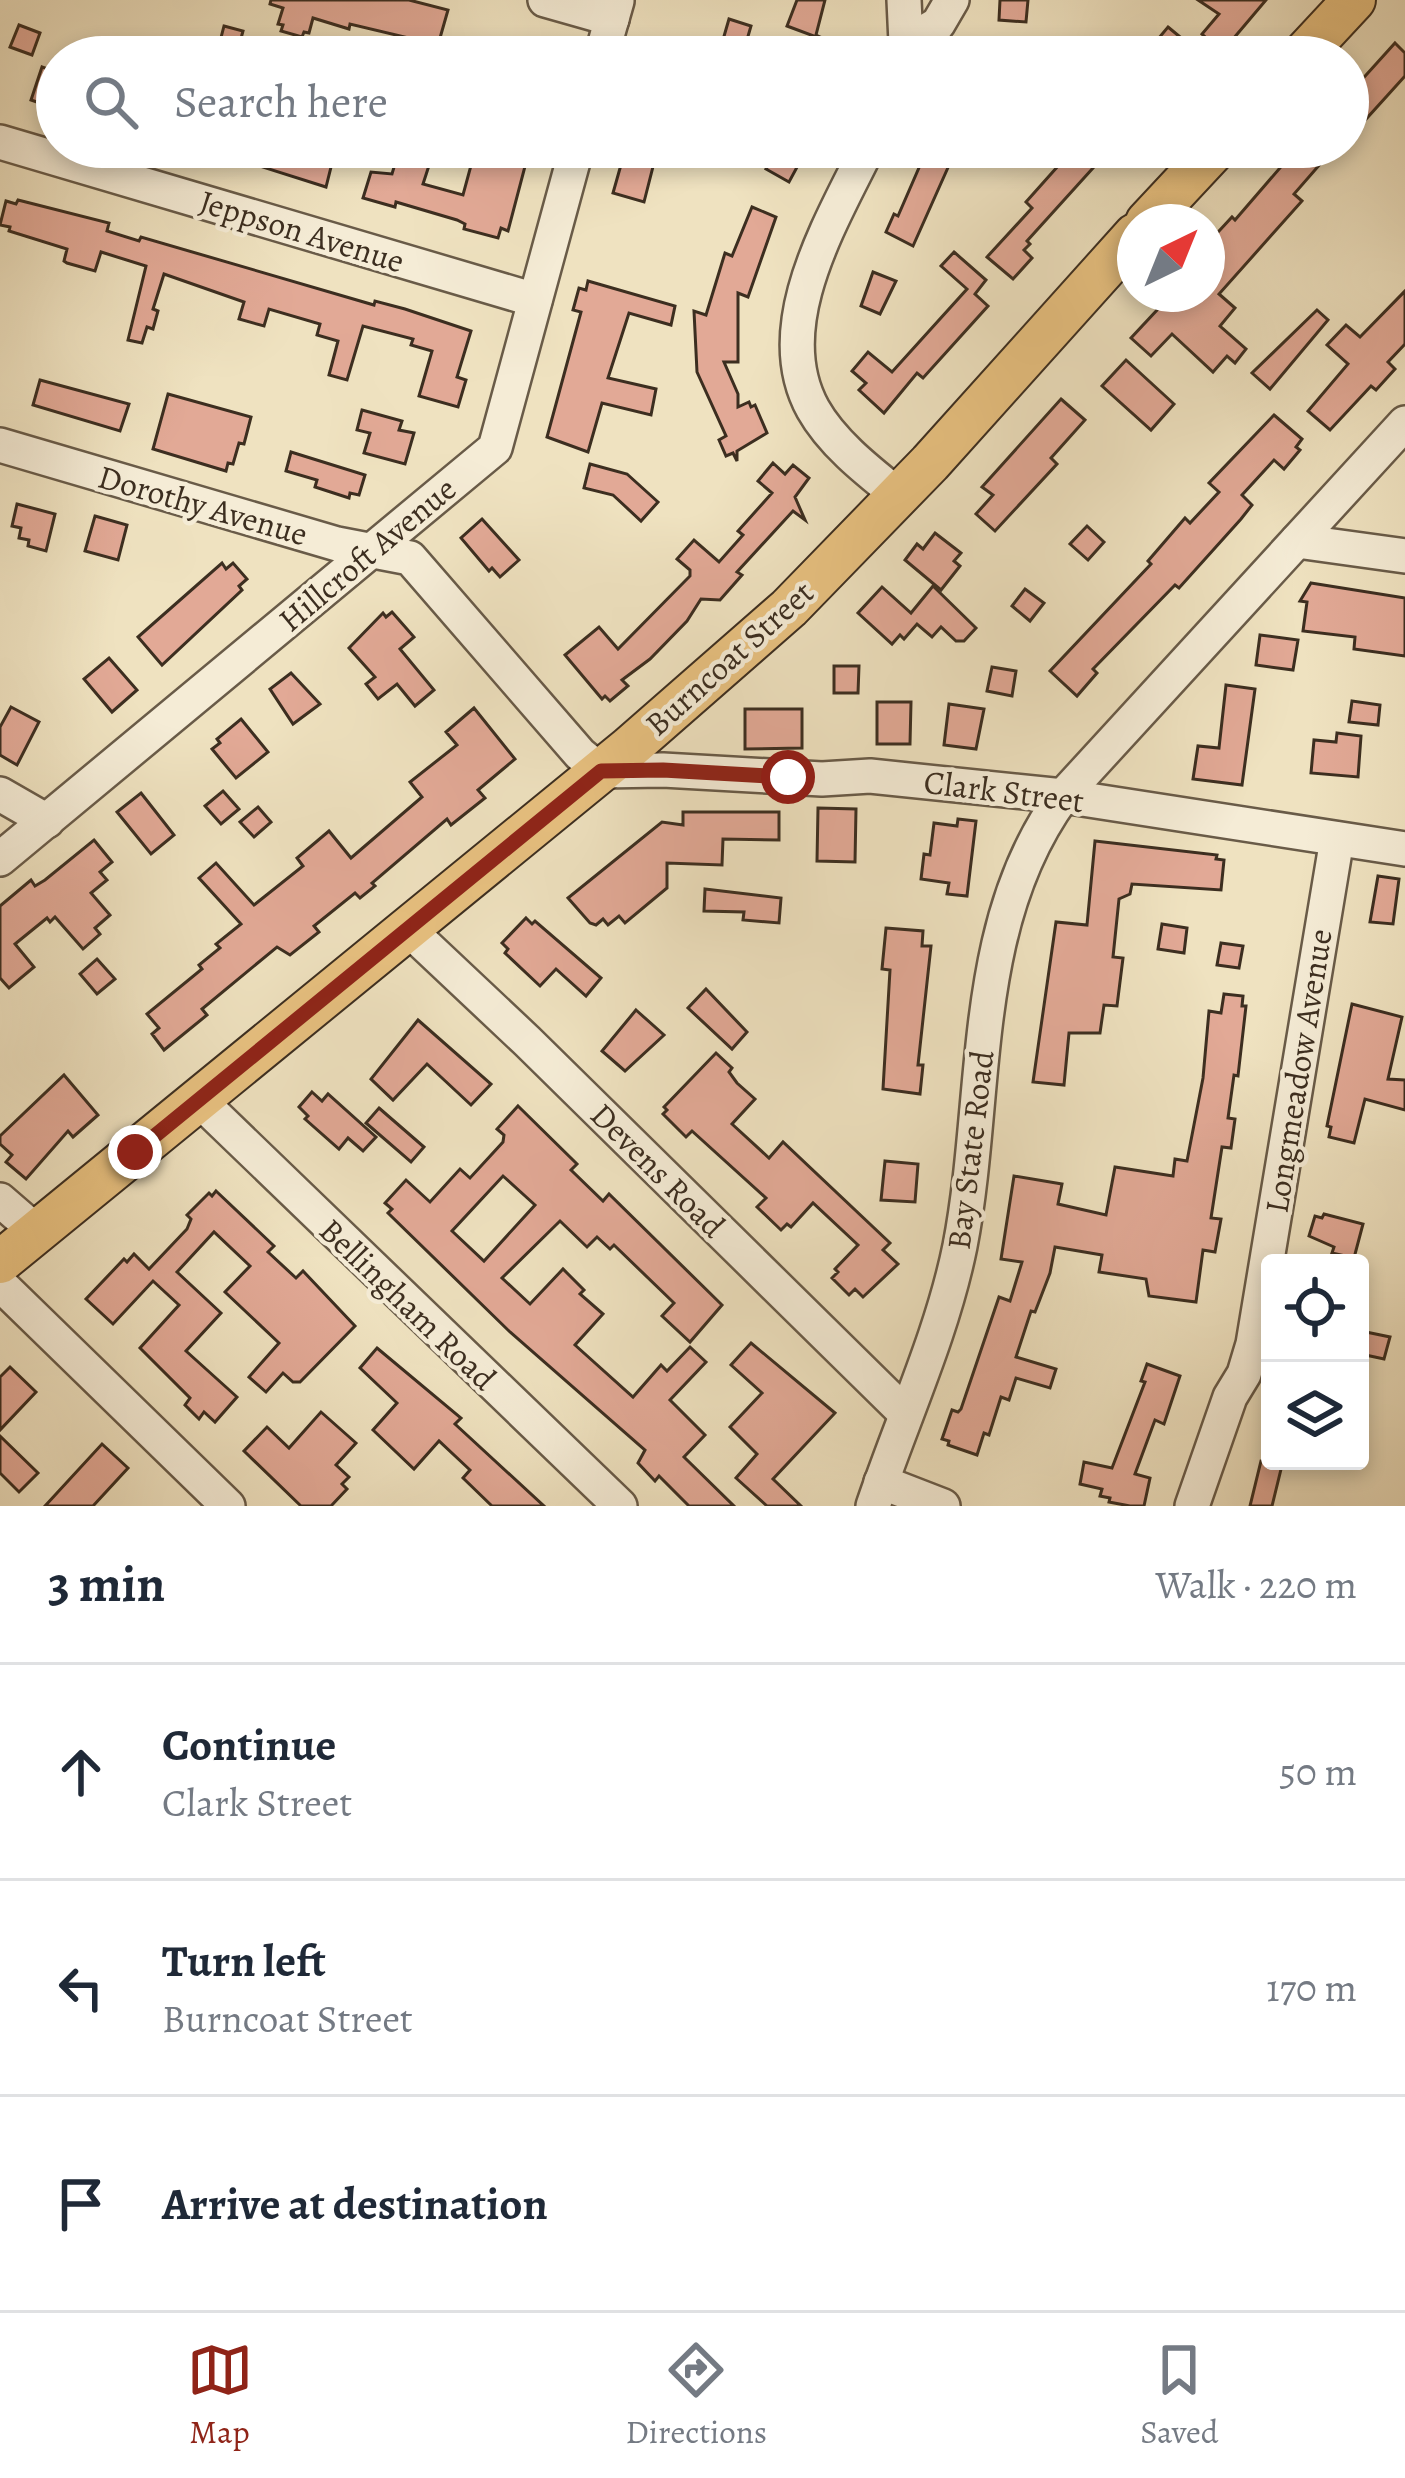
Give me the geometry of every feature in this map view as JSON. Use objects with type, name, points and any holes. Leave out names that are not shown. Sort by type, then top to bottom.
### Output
[{"type":"main road","points":[[1321,36],[1354,0]]},
{"type":"main road","points":[[1164,204],[1197,168]]},
{"type":"main road","name":"Burncoat Street","points":[[0,1262],[601,771],[789,608],[1117,256]]},
{"type":"street","points":[[545,0],[615,9]]},
{"type":"street","points":[[904,0],[904,36]]},
{"type":"street","points":[[922,36],[938,24],[952,0]]},
{"type":"street","name":"Jeppson Avenue","points":[[0,142],[36,153]]},
{"type":"street","name":"Jeppson Avenue","points":[[88,168],[535,300]]},
{"type":"street","name":"Hillcroft Avenue","points":[[0,859],[495,448],[571,168]]},
{"type":"street","points":[[858,168],[809,270],[798,359],[814,410],[855,458],[898,495]]},
{"type":"street","name":"Bay State Road","points":[[877,1494],[950,1290],[974,1156],[989,991],[1005,920],[1032,845],[1063,796],[1405,423]]},
{"type":"street","name":"Dorothy Avenue","points":[[0,445],[337,544],[410,558],[580,754],[601,771]]},
{"type":"street","points":[[1297,541],[1405,556]]},
{"type":"street","name":"Clark Street","points":[[601,771],[822,779],[871,776],[1063,796],[1405,849]]},
{"type":"street","points":[[0,794],[47,821]]},
{"type":"street","name":"Longmeadow Avenue","points":[[1192,1506],[1230,1397],[1244,1374],[1258,1325],[1337,839]]},
{"type":"street","name":"Devens Road","points":[[407,928],[905,1414]]},
{"type":"street","name":"Bellingham Road","points":[[199,1100],[620,1506]]},
{"type":"street","points":[[0,1201],[37,1232]]},
{"type":"street","points":[[0,1284],[228,1506]]},
{"type":"street","points":[[877,1494],[944,1506]]},
{"type":"building","points":[[271,0],[409,0],[448,10],[441,36],[400,36],[350,24],[349,29],[313,18],[309,33],[298,36],[281,31],[283,8],[270,4]]},
{"type":"building","points":[[797,0],[825,0],[818,36],[787,26]]},
{"type":"building","points":[[1000,0],[1028,0],[1026,22],[999,20]]},
{"type":"building","points":[[1198,0],[1266,0],[1236,36],[1204,36],[1219,14]]},
{"type":"building","points":[[729,19],[751,26],[748,36],[724,36]]},
{"type":"building","points":[[19,25],[40,33],[32,55],[10,47]]},
{"type":"building","points":[[224,26],[243,31],[242,36],[221,36]]},
{"type":"building","points":[[1395,43],[1405,53],[1405,76],[1369,116],[1369,72]]},
{"type":"building","points":[[266,168],[331,168],[326,187]]},
{"type":"building","points":[[394,168],[428,168],[423,184],[463,195],[470,168],[525,168],[508,231],[501,228],[498,238],[464,229],[465,224],[457,220],[396,202],[395,207],[363,198],[371,172],[392,174]]},
{"type":"building","points":[[620,168],[653,168],[644,202],[613,193]]},
{"type":"building","points":[[767,168],[797,168],[789,182]]},
{"type":"building","points":[[919,168],[948,168],[913,246],[886,232],[894,214],[898,216]]},
{"type":"building","points":[[1056,168],[1093,168],[1027,241],[1030,244],[1024,250],[1032,258],[1013,279],[987,257],[1032,208],[1026,202]]},
{"type":"building","points":[[1280,168],[1317,168],[1294,194],[1302,201],[1225,287],[1225,225],[1232,217],[1235,220]]},
{"type":"building","points":[[18,200],[109,223],[107,231],[139,241],[141,237],[471,331],[457,377],[466,380],[458,407],[419,396],[432,351],[411,345],[413,339],[363,326],[347,380],[329,375],[338,341],[317,335],[320,324],[269,309],[264,326],[239,319],[244,302],[164,274],[153,309],[158,311],[153,329],[147,327],[142,343],[128,340],[146,266],[101,252],[95,271],[67,263],[67,249],[0,225],[6,201],[16,204]]},
{"type":"building","points":[[752,207],[776,217],[748,297],[738,293],[738,362],[724,362],[738,394],[738,407],[749,402],[755,405],[767,433],[737,451],[737,461],[733,453],[726,456],[719,440],[726,436],[697,372],[694,311],[706,315],[725,253],[732,256]]},
{"type":"building","points":[[954,252],[986,280],[975,294],[988,306],[923,378],[917,373],[884,413],[859,390],[866,383],[852,371],[868,352],[892,372],[967,289],[941,266]]},
{"type":"building","points":[[873,272],[896,281],[880,314],[861,306]]},
{"type":"building","points":[[588,281],[675,306],[671,325],[629,313],[608,378],[656,389],[651,415],[602,403],[588,452],[547,437],[581,312],[573,310],[579,288],[586,290]]},
{"type":"building","points":[[1405,291],[1405,344],[1388,362],[1395,369],[1376,390],[1371,386],[1330,430],[1308,411],[1348,364],[1327,345],[1346,325],[1360,337]]},
{"type":"building","points":[[1225,299],[1235,308],[1220,326],[1246,349],[1235,363],[1227,356],[1213,372],[1172,334],[1151,356],[1131,338],[1155,312],[1225,312]]},
{"type":"building","points":[[1317,310],[1328,320],[1270,389],[1252,373]]},
{"type":"building","points":[[1126,360],[1174,404],[1151,430],[1102,386]]},
{"type":"building","points":[[40,380],[129,404],[120,431],[33,405]]},
{"type":"building","points":[[168,394],[251,417],[244,444],[239,443],[226,471],[153,449]]},
{"type":"building","points":[[1061,399],[1085,420],[1051,458],[1057,464],[995,531],[976,514],[993,495],[982,487]]},
{"type":"building","points":[[362,410],[402,421],[399,430],[414,433],[405,464],[364,453],[370,433],[357,430]]},
{"type":"building","points":[[1274,415],[1302,439],[1296,447],[1300,450],[1284,469],[1274,460],[1242,495],[1252,505],[1241,519],[1179,588],[1175,585],[1093,669],[1097,673],[1077,696],[1050,671],[1151,564],[1148,561],[1185,518],[1190,523],[1219,492],[1209,483]]},
{"type":"building","points":[[291,452],[365,475],[359,495],[350,493],[349,498],[315,487],[317,480],[286,471]]},
{"type":"building","points":[[773,463],[785,474],[793,465],[809,478],[795,497],[805,520],[793,511],[737,572],[742,575],[720,600],[701,599],[650,659],[622,680],[628,686],[610,701],[605,696],[602,699],[565,655],[599,627],[618,649],[690,576],[690,570],[677,559],[694,540],[719,562],[743,535],[738,531],[772,493],[758,481]]},
{"type":"building","points":[[590,464],[627,474],[658,502],[641,521],[613,495],[584,488]]},
{"type":"building","points":[[17,504],[55,514],[46,551],[19,538],[21,528],[12,526]]},
{"type":"building","points":[[95,516],[127,525],[118,560],[85,551]]},
{"type":"building","points":[[482,519],[519,560],[500,577],[461,538]]},
{"type":"building","points":[[1087,526],[1104,542],[1088,560],[1070,544]]},
{"type":"building","points":[[935,533],[961,553],[954,561],[960,566],[941,590],[905,560],[917,544],[923,549]]},
{"type":"building","points":[[222,563],[226,569],[233,563],[247,579],[239,586],[242,590],[162,665],[138,637]]},
{"type":"building","points":[[1311,583],[1405,598],[1405,656],[1354,649],[1355,637],[1303,631],[1307,602],[1300,601]]},
{"type":"building","points":[[933,586],[976,628],[964,641],[956,641],[941,627],[932,637],[917,624],[892,644],[858,613],[882,587],[911,613]]},
{"type":"building","points":[[1025,589],[1044,603],[1030,621],[1012,606]]},
{"type":"building","points":[[392,612],[414,637],[400,649],[434,690],[415,706],[397,684],[378,699],[366,684],[375,677],[349,648],[383,613],[386,617]]},
{"type":"building","points":[[1260,635],[1298,640],[1293,670],[1256,665]]},
{"type":"building","points":[[109,658],[137,690],[112,712],[84,679]]},
{"type":"building","points":[[834,666],[859,666],[858,693],[834,693]]},
{"type":"building","points":[[992,667],[1016,671],[1012,696],[987,691]]},
{"type":"building","points":[[291,673],[320,704],[293,724],[270,689]]},
{"type":"building","points":[[1226,685],[1255,689],[1242,785],[1193,779],[1198,746],[1219,748]]},
{"type":"building","points":[[1352,701],[1380,705],[1378,725],[1349,722]]},
{"type":"building","points":[[877,702],[911,702],[910,744],[877,744]]},
{"type":"building","points":[[949,704],[984,709],[976,749],[944,745]]},
{"type":"building","points":[[11,707],[39,722],[17,765],[0,755],[0,727]]},
{"type":"building","points":[[474,708],[515,759],[478,790],[485,798],[451,825],[447,819],[372,883],[375,886],[360,898],[355,893],[314,926],[319,932],[290,955],[277,947],[202,1009],[207,1015],[164,1050],[152,1034],[159,1028],[147,1014],[202,969],[199,965],[220,948],[216,944],[241,924],[199,878],[216,863],[254,905],[303,866],[297,858],[329,831],[351,858],[422,797],[410,782],[457,745],[446,732]]},
{"type":"building","points":[[745,709],[802,709],[802,748],[745,749]]},
{"type":"building","points":[[241,719],[268,752],[236,778],[212,749]]},
{"type":"building","points":[[1337,733],[1361,736],[1358,777],[1311,773],[1314,740],[1336,742]]},
{"type":"building","points":[[223,791],[239,809],[221,824],[205,806]]},
{"type":"building","points":[[141,793],[174,835],[151,854],[117,812]]},
{"type":"building","points":[[258,807],[271,822],[254,837],[240,822]]},
{"type":"building","points":[[818,808],[856,809],[855,862],[817,861]]},
{"type":"building","points":[[683,812],[779,812],[779,840],[723,839],[722,865],[667,863],[667,888],[625,923],[619,916],[608,925],[603,919],[596,925],[590,923],[568,898],[662,822],[683,825]]},
{"type":"building","points":[[958,819],[976,821],[967,896],[947,894],[949,883],[921,879],[934,823],[957,826]]},
{"type":"building","points":[[94,840],[112,862],[100,872],[107,880],[91,893],[110,915],[95,928],[100,934],[83,949],[55,917],[50,922],[47,918],[15,944],[34,967],[9,988],[0,978],[0,906],[31,880],[35,886],[45,880]]},
{"type":"building","points":[[1095,841],[1217,855],[1216,859],[1224,860],[1221,890],[1132,884],[1130,894],[1119,899],[1113,957],[1123,958],[1117,1006],[1104,1005],[1100,1033],[1069,1033],[1064,1085],[1033,1082],[1056,922],[1087,925]]},
{"type":"building","points":[[1378,876],[1399,879],[1393,924],[1370,922]]},
{"type":"building","points":[[705,889],[781,898],[779,923],[743,920],[744,912],[704,911]]},
{"type":"building","points":[[526,918],[601,978],[586,996],[556,969],[540,986],[505,953],[508,949],[502,943]]},
{"type":"building","points":[[1162,924],[1187,928],[1184,953],[1158,949]]},
{"type":"building","points":[[886,928],[923,931],[922,946],[931,946],[918,1065],[923,1065],[920,1094],[883,1089],[890,970],[882,969]]},
{"type":"building","points":[[1221,943],[1243,946],[1239,968],[1217,965]]},
{"type":"building","points":[[97,959],[115,979],[97,994],[80,974]]},
{"type":"building","points":[[706,989],[747,1032],[732,1049],[688,1008]]},
{"type":"building","points":[[1224,994],[1243,996],[1242,1006],[1246,1006],[1228,1118],[1235,1119],[1231,1148],[1222,1147],[1211,1218],[1221,1219],[1215,1252],[1203,1250],[1196,1302],[1149,1296],[1146,1279],[1099,1272],[1102,1255],[1055,1247],[1050,1273],[1016,1357],[1056,1369],[1050,1388],[1016,1378],[1009,1400],[1001,1397],[977,1455],[948,1445],[942,1439],[952,1410],[961,1409],[999,1297],[1010,1301],[1022,1262],[1001,1259],[1014,1176],[1062,1184],[1058,1204],[1106,1215],[1115,1167],[1173,1176],[1175,1159],[1187,1161],[1203,1078],[1209,1011],[1221,1013]]},
{"type":"building","points":[[1352,1004],[1402,1017],[1388,1079],[1405,1080],[1405,1110],[1365,1099],[1354,1143],[1329,1137],[1331,1127],[1327,1126]]},
{"type":"building","points":[[636,1010],[664,1035],[625,1071],[602,1051]]},
{"type":"building","points":[[418,1020],[491,1084],[471,1105],[427,1064],[393,1100],[371,1079]]},
{"type":"building","points":[[716,1053],[755,1099],[732,1124],[769,1158],[783,1142],[890,1243],[883,1250],[898,1264],[863,1297],[855,1289],[849,1295],[832,1278],[858,1245],[813,1203],[791,1227],[787,1224],[781,1230],[757,1207],[766,1198],[692,1131],[686,1137],[663,1114],[664,1107]]},
{"type":"building","points":[[64,1075],[98,1115],[73,1137],[68,1131],[26,1179],[6,1162],[12,1155],[0,1144],[0,1136]]},
{"type":"building","points":[[312,1092],[322,1101],[328,1094],[376,1137],[363,1151],[348,1138],[339,1149],[305,1119],[308,1116],[299,1107]]},
{"type":"building","points":[[518,1106],[577,1164],[571,1170],[603,1201],[609,1194],[722,1305],[690,1342],[662,1316],[674,1303],[614,1245],[610,1249],[597,1237],[587,1247],[560,1221],[502,1278],[530,1304],[563,1269],[584,1290],[580,1294],[603,1314],[575,1345],[633,1397],[661,1365],[667,1371],[690,1347],[706,1362],[670,1400],[705,1435],[684,1457],[734,1506],[689,1506],[659,1476],[655,1481],[638,1463],[645,1450],[510,1332],[388,1213],[392,1209],[385,1203],[406,1180],[430,1202],[460,1169],[470,1178],[503,1142],[504,1135],[497,1129]],"holes":[[[503,1176],[535,1205],[484,1261],[452,1231]]]},
{"type":"building","points":[[379,1108],[424,1147],[411,1162],[366,1123]]},
{"type":"building","points":[[885,1161],[918,1164],[915,1202],[881,1200]]},
{"type":"building","points":[[216,1191],[274,1246],[268,1252],[296,1278],[303,1271],[355,1326],[300,1382],[283,1373],[266,1392],[249,1377],[279,1343],[225,1292],[250,1266],[214,1232],[177,1272],[221,1313],[186,1351],[237,1397],[215,1422],[204,1412],[199,1419],[185,1405],[190,1398],[140,1348],[179,1305],[153,1281],[113,1324],[86,1299],[134,1254],[149,1269],[187,1229],[191,1219],[187,1215]]},
{"type":"building","points":[[1324,1214],[1363,1224],[1355,1254],[1332,1253],[1334,1247],[1309,1236],[1315,1216]]},
{"type":"building","points":[[1369,1333],[1390,1337],[1384,1359],[1369,1356]]},
{"type":"building","points":[[751,1343],[835,1413],[773,1479],[801,1506],[767,1506],[736,1478],[757,1454],[730,1427],[762,1393],[731,1365]]},
{"type":"building","points":[[377,1348],[461,1418],[455,1424],[544,1506],[492,1506],[463,1478],[470,1470],[439,1441],[414,1469],[373,1430],[397,1403],[360,1368]]},
{"type":"building","points":[[1147,1364],[1180,1376],[1164,1424],[1155,1420],[1135,1474],[1150,1478],[1144,1506],[1109,1502],[1110,1498],[1100,1496],[1102,1489],[1080,1484],[1084,1462],[1112,1468],[1145,1382],[1141,1381]]},
{"type":"building","points":[[10,1367],[36,1392],[0,1430],[0,1377]]},
{"type":"building","points":[[321,1412],[356,1443],[336,1465],[349,1477],[342,1484],[347,1489],[331,1506],[301,1506],[244,1451],[267,1427],[289,1448]]},
{"type":"building","points":[[0,1436],[38,1473],[19,1492],[0,1473]]},
{"type":"building","points":[[102,1444],[128,1468],[93,1506],[45,1506]]},
{"type":"building","points":[[1261,1461],[1261,1470],[1281,1470],[1272,1506],[1250,1506]]},
{"type":"route","points":[[135,1152],[601,771],[788,777]]}]
